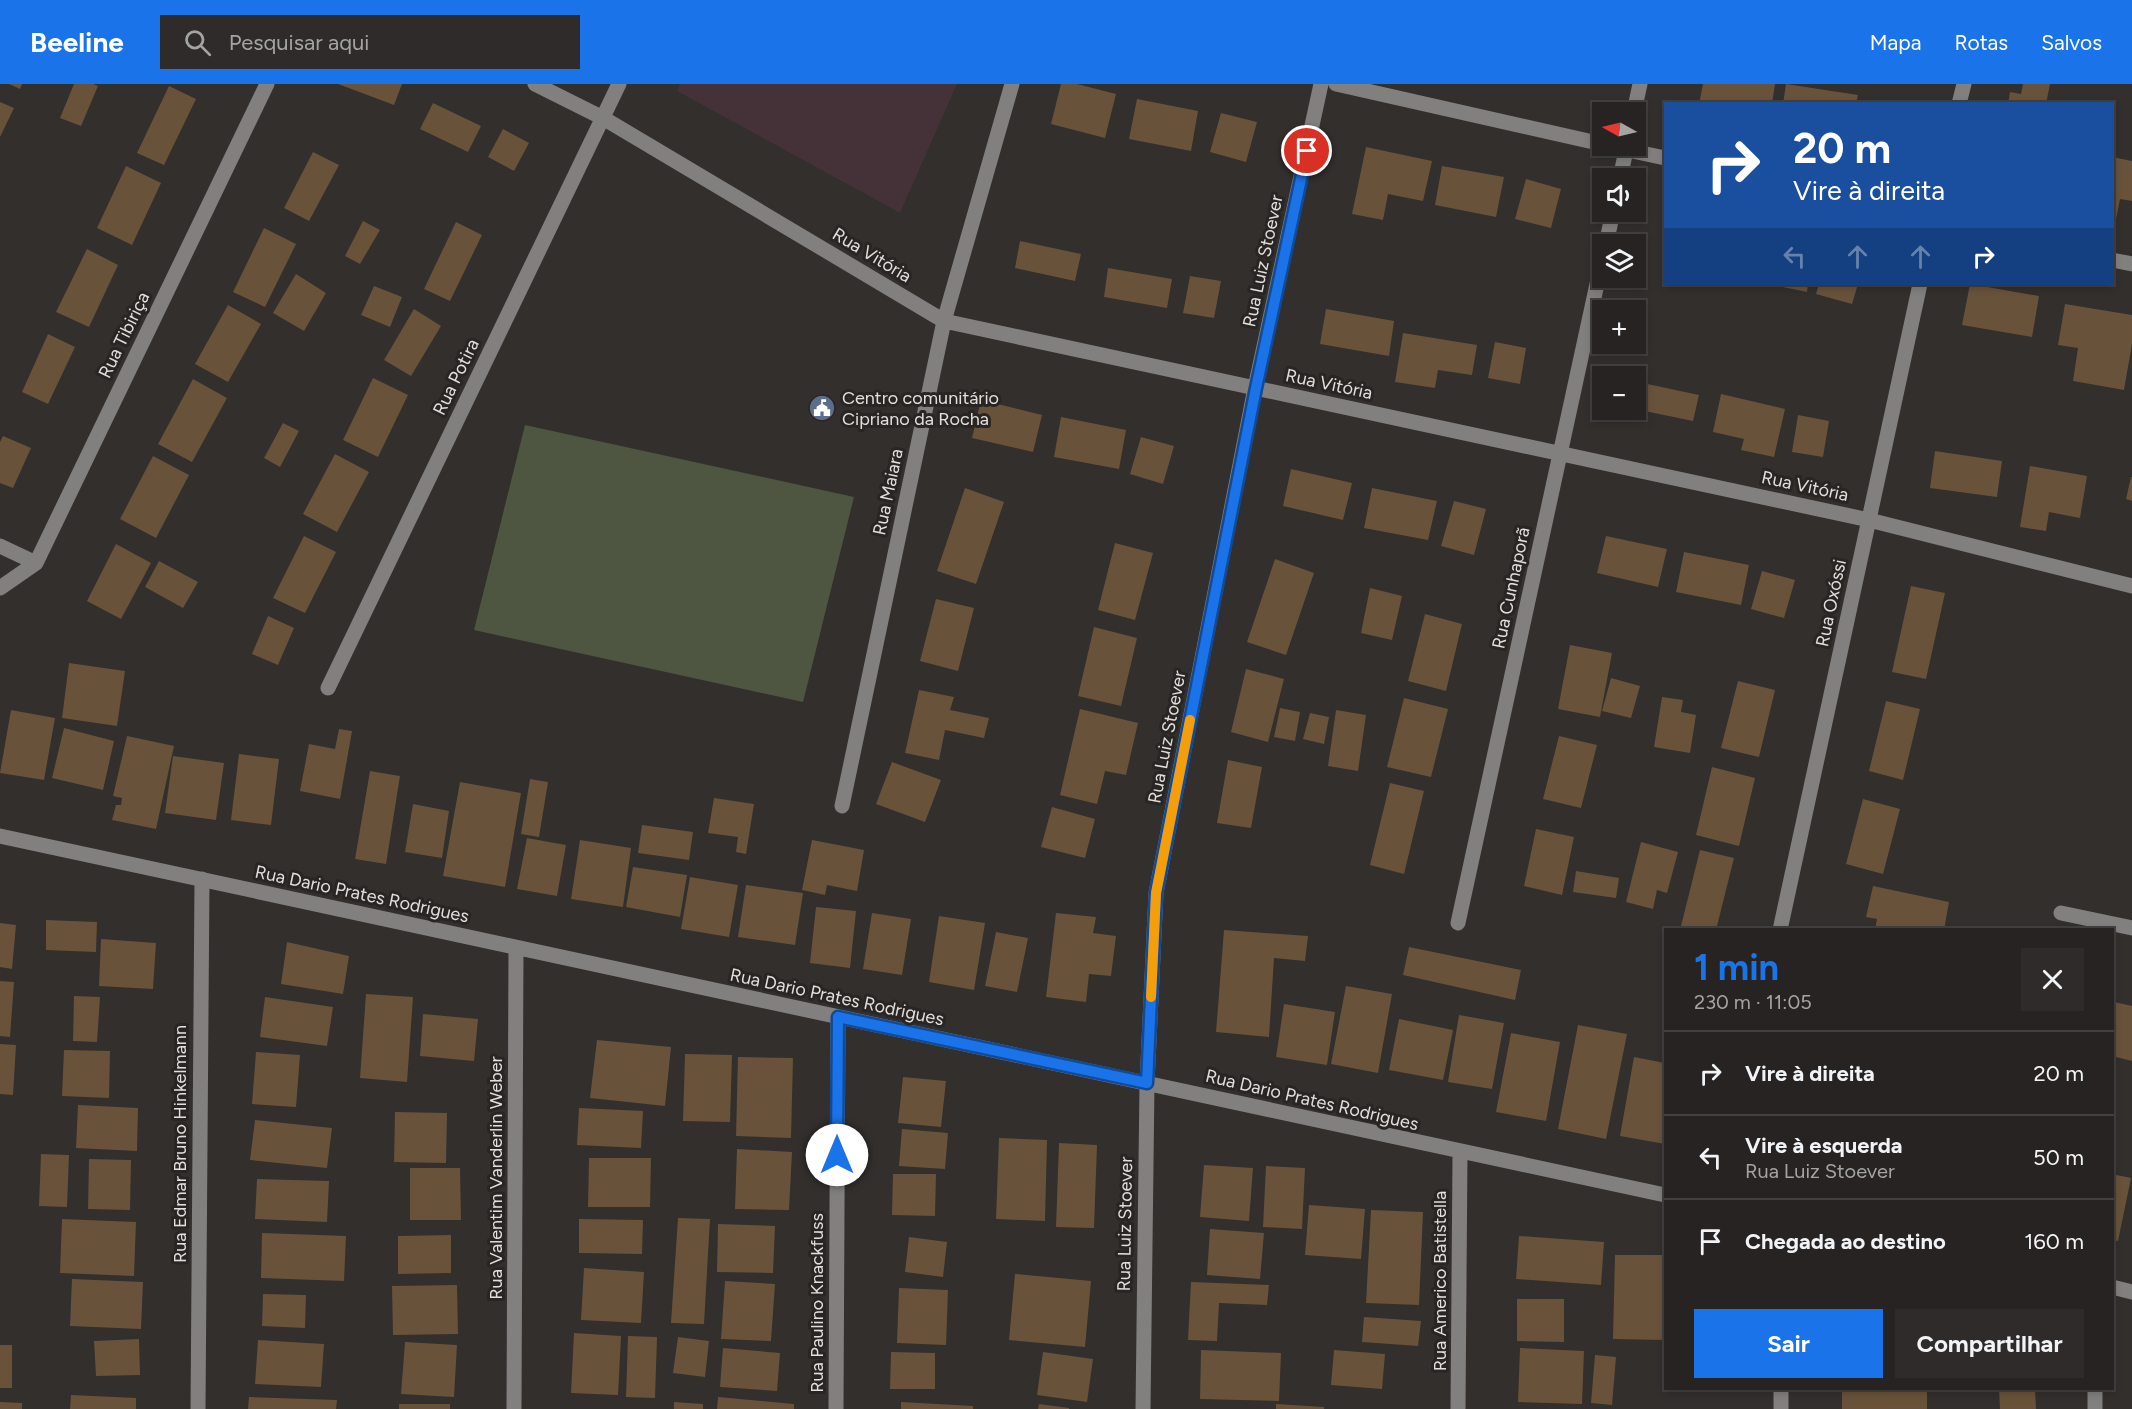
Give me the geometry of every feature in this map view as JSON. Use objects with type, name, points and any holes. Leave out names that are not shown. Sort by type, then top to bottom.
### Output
[{"type":"street","name":"Rua Tibiriça","points":[[0,588],[36,563],[267,84]]},
{"type":"street","name":"Rua Vitória","points":[[534,84],[603,118],[944,321],[1869,519],[2132,586]]},
{"type":"street","name":"Rua Potira","points":[[328,688],[619,84]]},
{"type":"street","name":"Rua Maiara","points":[[842,806],[944,321],[1012,84]]},
{"type":"street","name":"Rua Luiz Stoever","points":[[1143,1409],[1147,1083],[1156,893],[1256,388],[1321,84]]},
{"type":"street","points":[[1336,84],[1592,142]]},
{"type":"street","points":[[1636,102],[1640,84]]},
{"type":"street","points":[[1960,102],[1964,84]]},
{"type":"street","points":[[1646,152],[1664,158]]},
{"type":"street","points":[[2114,260],[2132,264]]},
{"type":"street","name":"Rua Oxóssi","points":[[1780,928],[1920,285]]},
{"type":"street","name":"Rua Cunhaporã","points":[[1458,923],[1596,288]]},
{"type":"street","points":[[0,546],[36,563]]},
{"type":"street","name":"Rua Dario Prates Rodrigues","points":[[0,836],[1147,1083],[1460,1153],[1664,1195]]},
{"type":"street","name":"Rua Edmar Bruno Hinkelmann","points":[[198,1409],[202,879]]},
{"type":"street","points":[[2061,913],[2132,928]]},
{"type":"street","name":"Rua Valentim Vanderlin Weber","points":[[514,1409],[516,948]]},
{"type":"street","name":"Rua Paulino Knackfuss","points":[[836,1409],[838,1017]]},
{"type":"street","name":"Rua Americo Batistella","points":[[1458,1409],[1460,1153]]},
{"type":"street","points":[[2114,1288],[2132,1292]]},
{"type":"street","points":[[1781,1390],[1781,1409]]},
{"type":"street","points":[[2095,1390],[2095,1409]]},
{"type":"shaded area","points":[[680,84],[957,84],[900,213],[677,91]]},
{"type":"green space","points":[[525,425],[854,497],[803,702],[474,630]]},
{"type":"building","points":[[9,84],[22,84],[20,89]]},
{"type":"building","points":[[74,84],[98,86],[81,126],[60,118]]},
{"type":"building","points":[[338,84],[402,84],[394,105]]},
{"type":"building","points":[[1061,84],[1077,84],[1116,94],[1105,138],[1051,124]]},
{"type":"building","points":[[1703,84],[1775,84],[1772,102],[1699,102]]},
{"type":"building","points":[[1786,84],[1858,95],[1856,102],[1783,102]]},
{"type":"building","points":[[2023,84],[2050,84],[2046,102],[2008,102],[2010,92],[2021,94]]},
{"type":"building","points":[[169,86],[196,99],[164,165],[137,153]]},
{"type":"building","points":[[1137,99],[1198,111],[1191,151],[1129,139]]},
{"type":"building","points":[[0,102],[14,108],[0,137]]},
{"type":"building","points":[[433,103],[481,126],[468,152],[420,129]]},
{"type":"building","points":[[1221,113],[1257,122],[1246,162],[1210,152]]},
{"type":"building","points":[[503,129],[529,143],[514,171],[488,157]]},
{"type":"building","points":[[1366,147],[1432,161],[1423,201],[1388,194],[1383,220],[1352,214]]},
{"type":"building","points":[[313,152],[339,165],[309,221],[284,208]]},
{"type":"building","points":[[2114,157],[2132,161],[2132,201],[2120,199],[2116,219],[2114,218]]},
{"type":"building","points":[[126,166],[161,183],[132,245],[97,228]]},
{"type":"building","points":[[1442,166],[1504,177],[1496,217],[1435,205]]},
{"type":"building","points":[[1526,179],[1561,189],[1551,228],[1515,219]]},
{"type":"building","points":[[363,221],[380,230],[360,264],[345,256]]},
{"type":"building","points":[[456,222],[482,235],[450,301],[424,289]]},
{"type":"building","points":[[264,228],[296,244],[265,307],[233,292]]},
{"type":"building","points":[[1020,241],[1081,254],[1075,281],[1015,268]]},
{"type":"building","points":[[87,249],[118,265],[89,327],[56,312]]},
{"type":"building","points":[[1108,268],[1172,279],[1167,308],[1104,297]]},
{"type":"building","points":[[296,274],[326,293],[304,331],[273,313]]},
{"type":"building","points":[[1190,276],[1221,281],[1214,318],[1183,313]]},
{"type":"building","points":[[1774,285],[1808,285],[1807,292]]},
{"type":"building","points":[[1819,285],[1858,285],[1852,304],[1816,294]]},
{"type":"building","points":[[1970,285],[2039,296],[2032,337],[1962,325]]},
{"type":"building","points":[[374,286],[402,297],[390,327],[361,315]]},
{"type":"building","points":[[2065,304],[2132,315],[2132,344],[2124,390],[2073,381],[2078,348],[2058,345]]},
{"type":"building","points":[[228,305],[261,324],[228,382],[195,364]]},
{"type":"building","points":[[414,309],[441,326],[411,376],[384,360]]},
{"type":"building","points":[[1326,309],[1394,321],[1389,356],[1320,344]]},
{"type":"building","points":[[1403,333],[1477,345],[1472,375],[1438,370],[1435,388],[1395,382]]},
{"type":"building","points":[[48,334],[75,347],[48,404],[22,392]]},
{"type":"building","points":[[1495,342],[1526,348],[1520,384],[1488,378]]},
{"type":"building","points":[[373,378],[408,395],[378,457],[343,440]]},
{"type":"building","points":[[193,379],[227,398],[192,462],[158,444]]},
{"type":"building","points":[[1646,384],[1699,395],[1693,421],[1646,411]]},
{"type":"building","points":[[1721,394],[1785,409],[1774,457],[1741,450],[1744,439],[1713,432]]},
{"type":"building","points":[[981,400],[1042,415],[1033,452],[972,438]]},
{"type":"building","points":[[1798,415],[1829,421],[1823,457],[1792,452]]},
{"type":"building","points":[[1061,417],[1126,430],[1119,469],[1054,457]]},
{"type":"building","points":[[283,423],[299,431],[280,467],[264,458]]},
{"type":"building","points":[[3,436],[31,448],[13,488],[0,483],[0,442]]},
{"type":"building","points":[[1141,437],[1174,446],[1163,484],[1130,474]]},
{"type":"building","points":[[1935,451],[2002,461],[1997,497],[1930,488]]},
{"type":"building","points":[[335,454],[369,472],[337,532],[303,514]]},
{"type":"building","points":[[153,456],[189,475],[156,538],[120,519]]},
{"type":"building","points":[[2030,466],[2087,476],[2080,518],[2049,512],[2046,531],[2020,527]]},
{"type":"building","points":[[1291,469],[1352,483],[1343,520],[1283,506]]},
{"type":"building","points":[[2132,477],[2132,501],[2126,499]]},
{"type":"building","points":[[965,488],[1004,502],[976,584],[937,571]]},
{"type":"building","points":[[1372,488],[1437,501],[1428,540],[1364,528]]},
{"type":"building","points":[[1454,501],[1486,509],[1474,555],[1441,546]]},
{"type":"building","points":[[304,536],[336,552],[305,613],[273,598]]},
{"type":"building","points":[[1606,536],[1667,549],[1658,587],[1597,573]]},
{"type":"building","points":[[1115,543],[1153,553],[1135,620],[1098,610]]},
{"type":"building","points":[[116,544],[151,563],[121,619],[87,601]]},
{"type":"building","points":[[1684,552],[1749,565],[1741,605],[1676,592]]},
{"type":"building","points":[[1275,559],[1314,573],[1286,655],[1247,642]]},
{"type":"building","points":[[159,561],[198,582],[183,608],[145,587]]},
{"type":"building","points":[[1762,571],[1795,580],[1784,618],[1751,609]]},
{"type":"building","points":[[1911,586],[1945,593],[1926,679],[1892,672]]},
{"type":"building","points":[[1370,588],[1402,596],[1392,640],[1361,633]]},
{"type":"building","points":[[936,599],[974,608],[958,671],[920,661]]},
{"type":"building","points":[[1425,614],[1462,624],[1446,691],[1408,681]]},
{"type":"building","points":[[268,616],[294,628],[278,665],[252,654]]},
{"type":"building","points":[[1094,627],[1137,638],[1121,706],[1078,696]]},
{"type":"building","points":[[1570,645],[1612,653],[1600,717],[1558,709]]},
{"type":"building","points":[[69,663],[125,671],[117,726],[62,718]]},
{"type":"building","points":[[1246,669],[1284,679],[1268,742],[1231,732]]},
{"type":"building","points":[[1611,678],[1640,686],[1631,718],[1602,711]]},
{"type":"building","points":[[1738,681],[1775,690],[1759,757],[1721,748]]},
{"type":"building","points":[[919,690],[954,697],[950,710],[989,718],[984,738],[945,730],[939,760],[905,753]]},
{"type":"building","points":[[1662,697],[1683,700],[1681,712],[1696,715],[1690,753],[1654,747]]},
{"type":"building","points":[[1404,698],[1448,709],[1431,777],[1387,767]]},
{"type":"building","points":[[1886,701],[1920,709],[1903,780],[1869,771]]},
{"type":"building","points":[[1280,708],[1300,712],[1295,741],[1274,737]]},
{"type":"building","points":[[1080,709],[1138,723],[1126,775],[1105,771],[1097,804],[1060,795]]},
{"type":"building","points":[[11,710],[55,718],[44,780],[0,773]]},
{"type":"building","points":[[1336,710],[1366,715],[1358,771],[1328,766]]},
{"type":"building","points":[[1310,713],[1329,717],[1324,744],[1303,739]]},
{"type":"building","points":[[64,728],[114,741],[103,790],[52,778]]},
{"type":"building","points":[[339,729],[352,731],[340,799],[300,791],[309,744],[335,749]]},
{"type":"building","points":[[127,736],[174,746],[156,829],[112,820],[116,805],[121,805],[122,798],[113,796]]},
{"type":"building","points":[[1559,736],[1597,745],[1581,808],[1543,799]]},
{"type":"building","points":[[239,754],[279,759],[271,825],[231,820]]},
{"type":"building","points":[[173,756],[224,763],[216,820],[165,813]]},
{"type":"building","points":[[1228,760],[1262,767],[1251,828],[1217,823]]},
{"type":"building","points":[[892,762],[941,780],[925,822],[876,804]]},
{"type":"building","points":[[1712,767],[1755,778],[1739,846],[1696,835]]},
{"type":"building","points":[[370,771],[400,776],[386,864],[355,859]]},
{"type":"building","points":[[530,779],[548,782],[539,837],[521,834]]},
{"type":"building","points":[[460,782],[521,793],[505,887],[443,876]]},
{"type":"building","points":[[1390,783],[1424,791],[1404,874],[1370,865]]},
{"type":"building","points":[[714,798],[754,804],[746,854],[736,852],[738,837],[708,833]]},
{"type":"building","points":[[1863,799],[1900,809],[1883,874],[1846,864]]},
{"type":"building","points":[[413,804],[449,811],[442,858],[405,852]]},
{"type":"building","points":[[1052,807],[1095,819],[1085,858],[1041,847]]},
{"type":"building","points":[[642,825],[693,832],[689,860],[638,853]]},
{"type":"building","points":[[1536,829],[1574,837],[1562,895],[1524,886]]},
{"type":"building","points":[[527,838],[566,845],[557,896],[517,889]]},
{"type":"building","points":[[580,840],[631,848],[623,907],[571,899]]},
{"type":"building","points":[[812,840],[864,850],[857,891],[827,885],[825,895],[802,890]]},
{"type":"building","points":[[1641,842],[1678,852],[1667,893],[1657,890],[1653,909],[1626,902]]},
{"type":"building","points":[[1700,850],[1734,858],[1716,928],[1680,928]]},
{"type":"building","points":[[633,867],[687,875],[680,917],[626,907]]},
{"type":"building","points":[[1576,871],[1619,878],[1616,898],[1573,892]]},
{"type":"building","points":[[690,877],[738,885],[729,937],[681,929]]},
{"type":"building","points":[[746,885],[803,893],[795,945],[738,937]]},
{"type":"building","points":[[1873,886],[1949,902],[1944,928],[1875,928],[1877,919],[1866,917]]},
{"type":"building","points":[[816,907],[856,911],[850,968],[810,963]]},
{"type":"building","points":[[872,913],[911,919],[902,975],[863,969]]},
{"type":"building","points":[[1056,913],[1096,917],[1093,933],[1116,936],[1111,976],[1089,974],[1086,1002],[1046,997]]},
{"type":"building","points":[[939,916],[985,923],[974,990],[929,982]]},
{"type":"building","points":[[46,920],[97,922],[96,952],[46,950]]},
{"type":"building","points":[[0,923],[16,925],[12,969],[0,967]]},
{"type":"building","points":[[1224,930],[1308,936],[1305,961],[1274,958],[1269,1037],[1216,1032]]},
{"type":"building","points":[[996,932],[1028,938],[1017,992],[985,986]]},
{"type":"building","points":[[101,939],[156,943],[153,989],[99,986]]},
{"type":"building","points":[[287,942],[349,956],[343,994],[281,984]]},
{"type":"building","points":[[1409,947],[1521,970],[1515,1000],[1403,975]]},
{"type":"building","points":[[0,981],[14,982],[10,1037],[0,1036]]},
{"type":"building","points":[[1346,986],[1392,994],[1378,1073],[1331,1064]]},
{"type":"building","points":[[366,994],[413,997],[407,1082],[360,1078]]},
{"type":"building","points":[[74,996],[100,997],[97,1042],[73,1041]]},
{"type":"building","points":[[265,997],[333,1007],[327,1046],[260,1037]]},
{"type":"building","points":[[2114,1002],[2132,1006],[2132,1061],[2114,1056]]},
{"type":"building","points":[[1284,1004],[1335,1012],[1327,1065],[1276,1057]]},
{"type":"building","points":[[423,1014],[478,1019],[474,1061],[420,1056]]},
{"type":"building","points":[[1459,1015],[1504,1023],[1492,1089],[1448,1082]]},
{"type":"building","points":[[1399,1019],[1453,1030],[1443,1080],[1389,1070]]},
{"type":"building","points":[[1578,1025],[1627,1034],[1606,1139],[1558,1129]]},
{"type":"building","points":[[1511,1033],[1560,1042],[1546,1121],[1496,1112]]},
{"type":"building","points":[[597,1040],[671,1047],[665,1106],[590,1098]]},
{"type":"building","points":[[0,1044],[16,1045],[13,1095],[0,1094]]},
{"type":"building","points":[[64,1050],[110,1051],[109,1098],[62,1096]]},
{"type":"building","points":[[256,1052],[300,1055],[296,1107],[252,1104]]},
{"type":"building","points":[[685,1054],[732,1055],[730,1122],[683,1121]]},
{"type":"building","points":[[738,1057],[793,1058],[791,1138],[736,1136]]},
{"type":"building","points":[[1634,1057],[1664,1063],[1664,1144],[1620,1136]]},
{"type":"building","points":[[903,1077],[946,1081],[941,1127],[898,1123]]},
{"type":"building","points":[[78,1105],[138,1108],[137,1151],[76,1148]]},
{"type":"building","points":[[579,1108],[643,1111],[641,1148],[577,1145]]},
{"type":"building","points":[[395,1112],[447,1113],[446,1163],[394,1162]]},
{"type":"building","points":[[255,1120],[332,1128],[327,1168],[250,1160]]},
{"type":"building","points":[[902,1129],[948,1133],[945,1169],[899,1166]]},
{"type":"building","points":[[999,1138],[1047,1140],[1045,1221],[996,1219]]},
{"type":"building","points":[[1059,1143],[1097,1145],[1094,1228],[1056,1227]]},
{"type":"building","points":[[737,1149],[792,1152],[789,1210],[735,1209]]},
{"type":"building","points":[[41,1154],[69,1155],[67,1207],[39,1206]]},
{"type":"building","points":[[589,1158],[651,1158],[650,1207],[588,1207]]},
{"type":"building","points":[[89,1159],[131,1160],[130,1210],[88,1209]]},
{"type":"building","points":[[1204,1165],[1253,1168],[1249,1221],[1200,1217]]},
{"type":"building","points":[[1266,1166],[1305,1168],[1302,1229],[1263,1227]]},
{"type":"building","points":[[410,1168],[460,1168],[461,1220],[410,1220]]},
{"type":"building","points":[[893,1174],[936,1174],[935,1216],[892,1215]]},
{"type":"building","points":[[2114,1174],[2131,1178],[2118,1241],[2114,1240]]},
{"type":"building","points":[[257,1179],[329,1181],[327,1222],[255,1219]]},
{"type":"building","points":[[1309,1205],[1365,1209],[1361,1259],[1305,1255]]},
{"type":"building","points":[[1371,1210],[1423,1212],[1419,1305],[1366,1303]]},
{"type":"building","points":[[678,1218],[710,1219],[704,1324],[671,1323]]},
{"type":"building","points":[[62,1219],[136,1222],[134,1276],[60,1273]]},
{"type":"building","points":[[579,1219],[643,1220],[642,1254],[579,1253]]},
{"type":"building","points":[[718,1224],[775,1226],[773,1273],[717,1272]]},
{"type":"building","points":[[1210,1229],[1264,1233],[1260,1279],[1207,1275]]},
{"type":"building","points":[[262,1233],[346,1236],[344,1281],[261,1278]]},
{"type":"building","points":[[451,1235],[451,1273],[398,1274],[398,1236]]},
{"type":"building","points":[[1519,1236],[1604,1242],[1601,1285],[1516,1279]]},
{"type":"building","points":[[909,1237],[947,1242],[943,1277],[905,1272]]},
{"type":"building","points":[[1615,1255],[1664,1255],[1664,1340],[1613,1339]]},
{"type":"building","points":[[584,1268],[644,1272],[641,1323],[581,1320]]},
{"type":"building","points":[[1015,1274],[1091,1281],[1085,1347],[1009,1340]]},
{"type":"building","points":[[72,1279],[143,1282],[141,1329],[70,1326]]},
{"type":"building","points":[[725,1281],[775,1284],[771,1341],[721,1339]]},
{"type":"building","points":[[1191,1282],[1269,1285],[1267,1305],[1219,1303],[1217,1341],[1188,1340]]},
{"type":"building","points":[[457,1285],[458,1334],[393,1335],[392,1286]]},
{"type":"building","points":[[899,1288],[948,1290],[946,1345],[897,1343]]},
{"type":"building","points":[[263,1294],[306,1295],[305,1328],[262,1326]]},
{"type":"building","points":[[1517,1299],[1564,1299],[1564,1342],[1517,1341]]},
{"type":"building","points":[[1364,1317],[1421,1321],[1418,1346],[1362,1342]]},
{"type":"building","points":[[574,1333],[621,1336],[618,1395],[571,1393]]},
{"type":"building","points":[[628,1336],[657,1337],[655,1398],[626,1397]]},
{"type":"building","points":[[678,1337],[709,1341],[705,1377],[673,1373]]},
{"type":"building","points":[[139,1339],[140,1375],[96,1376],[94,1341]]},
{"type":"building","points":[[258,1340],[324,1344],[321,1387],[255,1384]]},
{"type":"building","points":[[405,1342],[457,1345],[454,1397],[401,1394]]},
{"type":"building","points":[[0,1345],[12,1345],[12,1388],[0,1388]]},
{"type":"building","points":[[723,1348],[780,1353],[777,1391],[720,1387]]},
{"type":"building","points":[[1520,1348],[1584,1351],[1582,1404],[1518,1402]]},
{"type":"building","points":[[1201,1350],[1281,1353],[1279,1401],[1200,1399]]},
{"type":"building","points":[[1334,1350],[1385,1354],[1382,1389],[1331,1385]]},
{"type":"building","points":[[891,1352],[935,1353],[935,1389],[890,1389]]},
{"type":"building","points":[[1043,1352],[1093,1359],[1087,1402],[1037,1395]]},
{"type":"building","points":[[1595,1355],[1616,1357],[1612,1405],[1591,1403]]},
{"type":"building","points":[[1842,1390],[1927,1390],[1927,1409],[1842,1409]]},
{"type":"building","points":[[1999,1390],[2035,1390],[2036,1409],[2000,1409]]},
{"type":"building","points":[[71,1395],[136,1398],[136,1409],[70,1409]]},
{"type":"building","points":[[249,1397],[337,1400],[336,1409],[248,1409]]},
{"type":"building","points":[[718,1397],[794,1404],[794,1409],[717,1409]]},
{"type":"building","points":[[0,1402],[22,1403],[22,1409],[0,1409]]},
{"type":"building","points":[[674,1402],[703,1404],[703,1409],[674,1409]]},
{"type":"building","points":[[901,1402],[973,1406],[973,1409],[901,1409]]},
{"type":"building","points":[[399,1404],[450,1404],[450,1409],[399,1409]]},
{"type":"building","points":[[1039,1404],[1069,1408],[1069,1409],[1038,1409]]},
{"type":"building","points":[[1276,1404],[1324,1407],[1324,1409],[1276,1409]]},
{"type":"slow traffic","points":[[1151,997],[1156,893],[1190,720]]},
{"type":"place","name":"Centro comunitário Cipriano da Rocha","points":[[822,408]]},
{"type":"route","points":[[837,1155],[838,1017],[1147,1083],[1156,893],[1256,388],[1307,151]]}]
